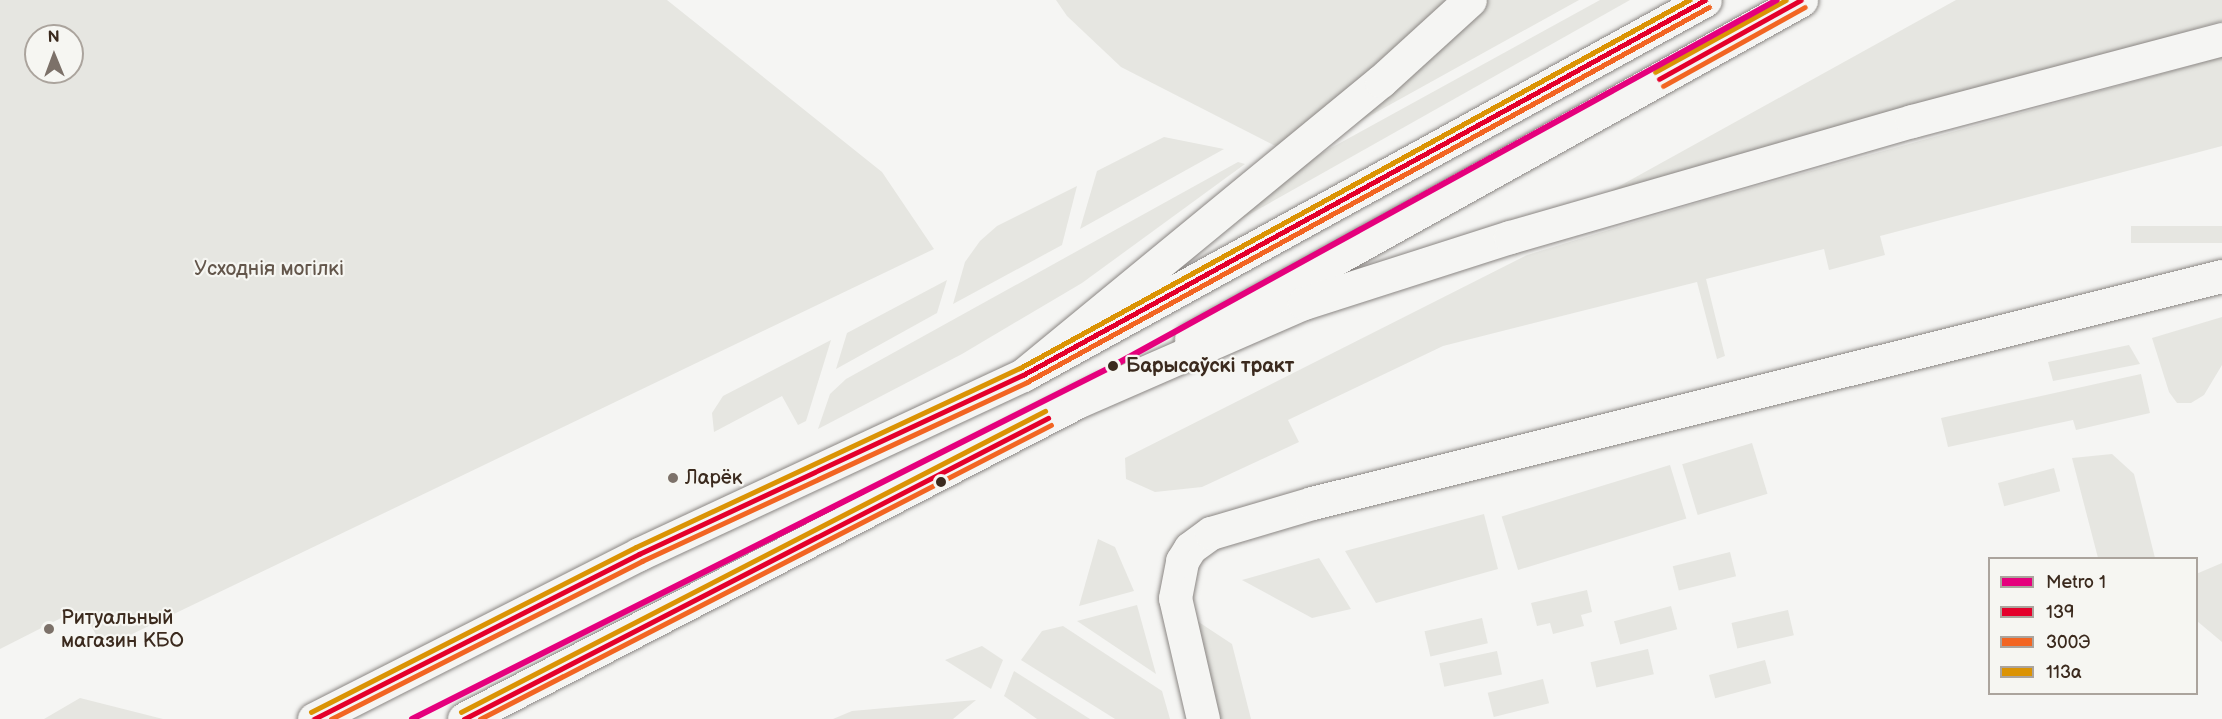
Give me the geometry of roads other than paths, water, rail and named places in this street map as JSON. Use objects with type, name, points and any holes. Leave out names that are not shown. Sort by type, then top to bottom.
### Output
[{"type":"main road","points":[[1023,375],[1381,81],[1470,0]]},
{"type":"main road","points":[[314,719],[639,554],[1023,375],[1705,0]]},
{"type":"main road","points":[[464,719],[1077,402],[1801,0]]},
{"type":"main road","points":[[1077,402],[1304,303],[1510,237],[1912,121],[2222,39]]},
{"type":"main road","points":[[1203,719],[1175,598],[1182,561],[1190,548],[1211,533],[1312,503],[2222,276]]},
{"type":"metro line","name":"1","points":[[412,719],[1111,367],[1777,0]]},
{"type":"place","name":"Барысаўскі тракт","points":[[1113,366]]},
{"type":"place","name":"Ларёк","points":[[673,478]]},
{"type":"place","name":"Ритуальный магазин КБО","points":[[49,629]]},
{"type":"park label","name":"Усходнія могілкі","points":[[269,269]]}]
